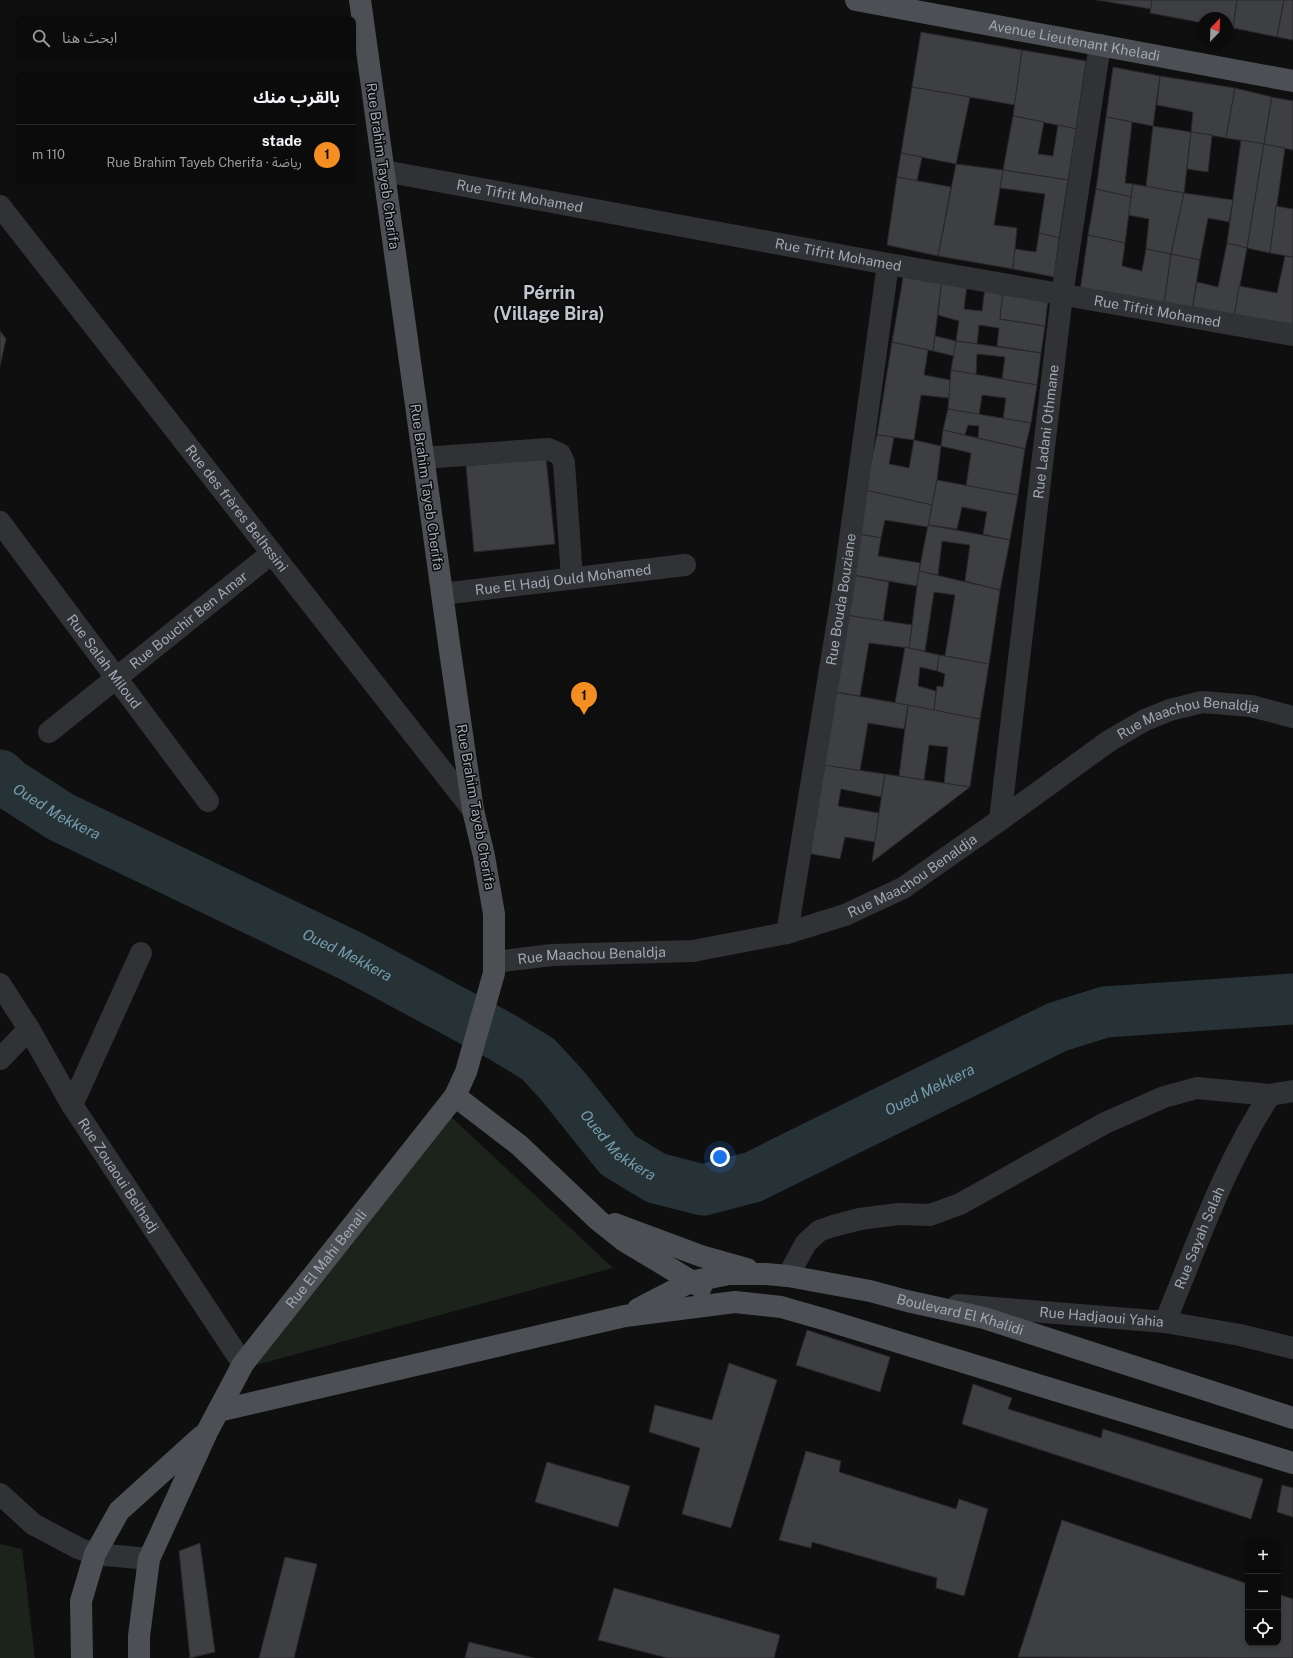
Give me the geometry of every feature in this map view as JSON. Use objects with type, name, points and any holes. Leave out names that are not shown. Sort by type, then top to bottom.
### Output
[{"type":"main road","name":"Rue Brahim Tayeb Cherifa","points":[[360,0],[442,594],[474,810],[494,914],[495,968],[466,1072]]},
{"type":"main road","name":"Avenue Lieutenant Kheladi","points":[[856,0],[1293,81]]},
{"type":"main road","name":"Rue El Mahi Benali","points":[[139,1658],[139,1636],[149,1560],[213,1421],[243,1364],[455,1096],[466,1072]]},
{"type":"main road","points":[[455,1096],[519,1145],[598,1220],[622,1240],[690,1282],[735,1302]]},
{"type":"main road","points":[[598,1220],[623,1226],[701,1256],[766,1274]]},
{"type":"main road","name":"Boulevard El Khalidi","points":[[625,1316],[690,1282],[729,1274],[766,1274],[788,1276],[870,1291],[907,1301],[984,1318],[1293,1418]]},
{"type":"main road","points":[[82,1658],[81,1601],[95,1554],[119,1511],[213,1421],[625,1316],[735,1302],[781,1307],[1293,1463]]},
{"type":"street","name":"Rue Ladani Othmane","points":[[1000,820],[1062,295],[1100,45]]},
{"type":"street","name":"Rue Tifrit Mohamed","points":[[384,171],[888,264],[1293,335]]},
{"type":"street","name":"Rue des frères Belhssini","points":[[0,206],[474,810]]},
{"type":"street","name":"Rue Bouda Bouziane","points":[[787,933],[843,590],[888,264]]},
{"type":"street","points":[[423,458],[548,448],[560,454],[564,463],[572,578]]},
{"type":"street","name":"Rue Salah Miloud","points":[[0,522],[208,801]]},
{"type":"street","name":"Rue Bouchir Ben Amar","points":[[49,732],[272,553]]},
{"type":"street","name":"Rue El Hadj Ould Mohamed","points":[[442,594],[685,565]]},
{"type":"street","name":"Rue Maachou Benaldja","points":[[495,968],[552,955],[693,951],[787,933],[845,915],[903,888],[1109,741],[1145,720],[1170,710],[1202,702],[1251,706],[1293,717]]},
{"type":"street","points":[[72,1105],[141,952]]},
{"type":"street","name":"Rue Zouaoui Belhadj","points":[[0,984],[29,1029],[72,1105],[243,1364]]},
{"type":"street","points":[[0,1059],[29,1029]]},
{"type":"street","points":[[788,1276],[806,1243],[819,1231],[860,1219],[898,1214],[930,1215],[960,1204],[1105,1123],[1164,1097],[1197,1088],[1270,1095],[1293,1091]]},
{"type":"street","name":"Rue Sayah Salah","points":[[1165,1322],[1235,1155],[1251,1123],[1270,1095]]},
{"type":"street","name":"Rue Hadjaoui Yahia","points":[[907,1301],[1165,1322],[1240,1335],[1293,1348]]},
{"type":"street","points":[[0,1494],[33,1524],[78,1548],[95,1554],[149,1560]]},
{"type":"shaded area","points":[[448,1114],[613,1268],[245,1368]]},
{"type":"shaded area","points":[[0,1544],[22,1549],[35,1658],[0,1658]]},
{"type":"building","points":[[1097,0],[1152,0],[1151,9]]},
{"type":"building","points":[[1152,0],[1237,0],[1233,28],[1233,12],[1197,12],[1197,22],[1150,13]]},
{"type":"building","points":[[1237,0],[1284,0],[1277,37],[1233,28]]},
{"type":"building","points":[[1284,0],[1293,0],[1293,40],[1277,37]]},
{"type":"building","points":[[921,32],[1022,50],[1015,105],[912,87]]},
{"type":"building","points":[[1022,50],[1086,61],[1076,129],[1013,116]]},
{"type":"building","points":[[1113,67],[1160,76],[1153,126],[1106,117]]},
{"type":"building","points":[[1160,76],[1235,88],[1226,138],[1191,132],[1193,112],[1157,105]]},
{"type":"building","points":[[912,87],[970,97],[956,164],[901,153]]},
{"type":"building","points":[[1235,88],[1272,97],[1264,144],[1226,138]]},
{"type":"building","points":[[1272,97],[1293,101],[1293,150],[1264,144]]},
{"type":"building","points":[[1013,116],[1044,122],[1038,154],[1053,156],[1058,125],[1076,129],[1068,180],[1003,170]]},
{"type":"building","points":[[1106,117],[1132,122],[1125,183],[1133,184],[1131,197],[1096,189]]},
{"type":"building","points":[[1153,126],[1191,132],[1184,193],[1146,187]]},
{"type":"building","points":[[1191,132],[1212,135],[1208,172],[1187,169]]},
{"type":"building","points":[[1241,140],[1264,144],[1247,248],[1227,243]]},
{"type":"building","points":[[1264,144],[1285,148],[1270,253],[1247,248]]},
{"type":"building","points":[[901,153],[922,157],[917,181],[897,177]]},
{"type":"building","points":[[956,164],[1003,170],[994,225],[1017,228],[1013,269],[938,256]]},
{"type":"building","points":[[1003,170],[1068,180],[1059,238],[1039,233],[1045,194],[1000,188]]},
{"type":"building","points":[[897,177],[951,187],[938,256],[887,245]]},
{"type":"building","points":[[1133,184],[1184,193],[1171,254],[1146,249],[1149,219],[1128,215]]},
{"type":"building","points":[[1096,189],[1131,197],[1125,243],[1088,235]]},
{"type":"building","points":[[1184,193],[1233,200],[1229,222],[1208,218],[1200,260],[1171,254]]},
{"type":"building","points":[[1276,206],[1293,209],[1293,257],[1270,253]]},
{"type":"building","points":[[1039,233],[1059,238],[1054,277],[1013,269],[1015,249],[1036,252]]},
{"type":"building","points":[[1088,235],[1125,243],[1122,266],[1142,271],[1146,249],[1171,254],[1164,305],[1080,291]]},
{"type":"building","points":[[1227,243],[1247,248],[1234,317],[1192,310],[1197,282],[1218,287]]},
{"type":"building","points":[[1171,254],[1200,260],[1192,310],[1164,305]]},
{"type":"building","points":[[1285,256],[1293,257],[1293,327],[1234,317],[1239,286],[1277,293]]},
{"type":"building","points":[[904,272],[942,279],[933,351],[892,342]]},
{"type":"building","points":[[942,279],[967,285],[964,309],[982,311],[985,288],[1003,292],[1000,319],[1045,326],[1041,353],[997,346],[999,328],[979,325],[977,344],[956,341],[959,321],[938,315]]},
{"type":"building","points":[[1003,292],[1048,299],[1045,326],[1000,319]]},
{"type":"building","points":[[0,331],[6,339],[0,366]]},
{"type":"building","points":[[935,336],[956,341],[954,356],[933,351]]},
{"type":"building","points":[[956,341],[1041,353],[1037,385],[1002,379],[1005,357],[977,354],[976,375],[951,370]]},
{"type":"building","points":[[892,342],[928,350],[924,375],[950,380],[949,398],[921,395],[914,440],[877,435]]},
{"type":"building","points":[[951,370],[1037,385],[1031,423],[1003,419],[1006,398],[982,395],[979,415],[948,409]]},
{"type":"building","points":[[948,409],[1031,423],[1025,449],[978,438],[979,426],[968,425],[965,435],[943,430]]},
{"type":"building","points":[[943,430],[1025,449],[1018,495],[966,486],[971,453],[941,446]]},
{"type":"building","points":[[877,435],[894,437],[889,464],[909,468],[914,440],[941,446],[932,505],[865,490]]},
{"type":"building","points":[[546,458],[555,544],[474,552],[466,466]]},
{"type":"building","points":[[937,480],[1018,495],[1010,540],[983,534],[987,512],[962,507],[957,529],[928,525]]},
{"type":"building","points":[[865,490],[932,505],[928,527],[885,520],[881,538],[859,534]]},
{"type":"building","points":[[928,525],[1010,540],[1000,590],[965,581],[970,545],[942,541],[938,575],[919,571]]},
{"type":"building","points":[[859,534],[881,538],[878,556],[920,563],[917,586],[853,575]]},
{"type":"building","points":[[919,571],[1000,590],[989,664],[945,656],[955,595],[934,592],[925,651],[909,648]]},
{"type":"building","points":[[853,575],[889,582],[883,621],[845,615]]},
{"type":"building","points":[[845,615],[912,625],[909,648],[869,643],[860,696],[829,691]]},
{"type":"building","points":[[905,647],[939,655],[937,671],[920,667],[918,686],[936,691],[934,711],[895,703]]},
{"type":"building","points":[[939,655],[989,664],[980,719],[934,711],[937,686],[943,687],[945,674],[937,671]]},
{"type":"building","points":[[829,691],[908,705],[904,729],[868,723],[860,771],[819,765]]},
{"type":"building","points":[[908,705],[980,719],[970,787],[944,784],[948,747],[929,745],[924,780],[899,776]]},
{"type":"building","points":[[816,764],[885,774],[881,797],[841,789],[838,806],[879,813],[875,842],[845,837],[840,859],[801,852]]},
{"type":"building","points":[[885,774],[970,787],[872,862],[879,813]]},
{"type":"building","points":[[807,1330],[890,1357],[880,1392],[796,1365]]},
{"type":"building","points":[[729,1363],[777,1380],[731,1528],[682,1514],[700,1448],[649,1432],[655,1405],[712,1420]]},
{"type":"building","points":[[973,1384],[1012,1398],[1008,1409],[1101,1438],[1103,1429],[1263,1479],[1251,1519],[962,1424]]},
{"type":"building","points":[[806,1451],[841,1461],[839,1472],[956,1509],[959,1499],[988,1509],[964,1596],[936,1588],[937,1578],[812,1542],[811,1548],[779,1540]]},
{"type":"building","points":[[547,1462],[630,1486],[618,1527],[535,1502]]},
{"type":"building","points":[[1282,1485],[1293,1488],[1293,1517],[1277,1512]]},
{"type":"building","points":[[1062,1520],[1245,1583],[1245,1646],[1281,1646],[1281,1595],[1293,1599],[1293,1658],[1018,1657]]},
{"type":"building","points":[[200,1543],[215,1652],[190,1658],[179,1551]]},
{"type":"building","points":[[285,1557],[317,1564],[294,1658],[259,1658]]},
{"type":"building","points":[[614,1588],[780,1635],[774,1658],[667,1658],[598,1640]]},
{"type":"building","points":[[469,1642],[534,1658],[465,1658]]},
{"type":"waterway","name":"Oued Mekkera","points":[[0,775],[8,783],[61,817],[351,956],[502,1037],[538,1059],[562,1085],[618,1155],[656,1178],[703,1190],[753,1177],[1057,1027],[1105,1012],[1293,999]]},
{"type":"place","name":"stade","points":[[584,715]]},
{"type":"district","name":"Pérrin (Village Bira)","points":[[549,303]]}]
